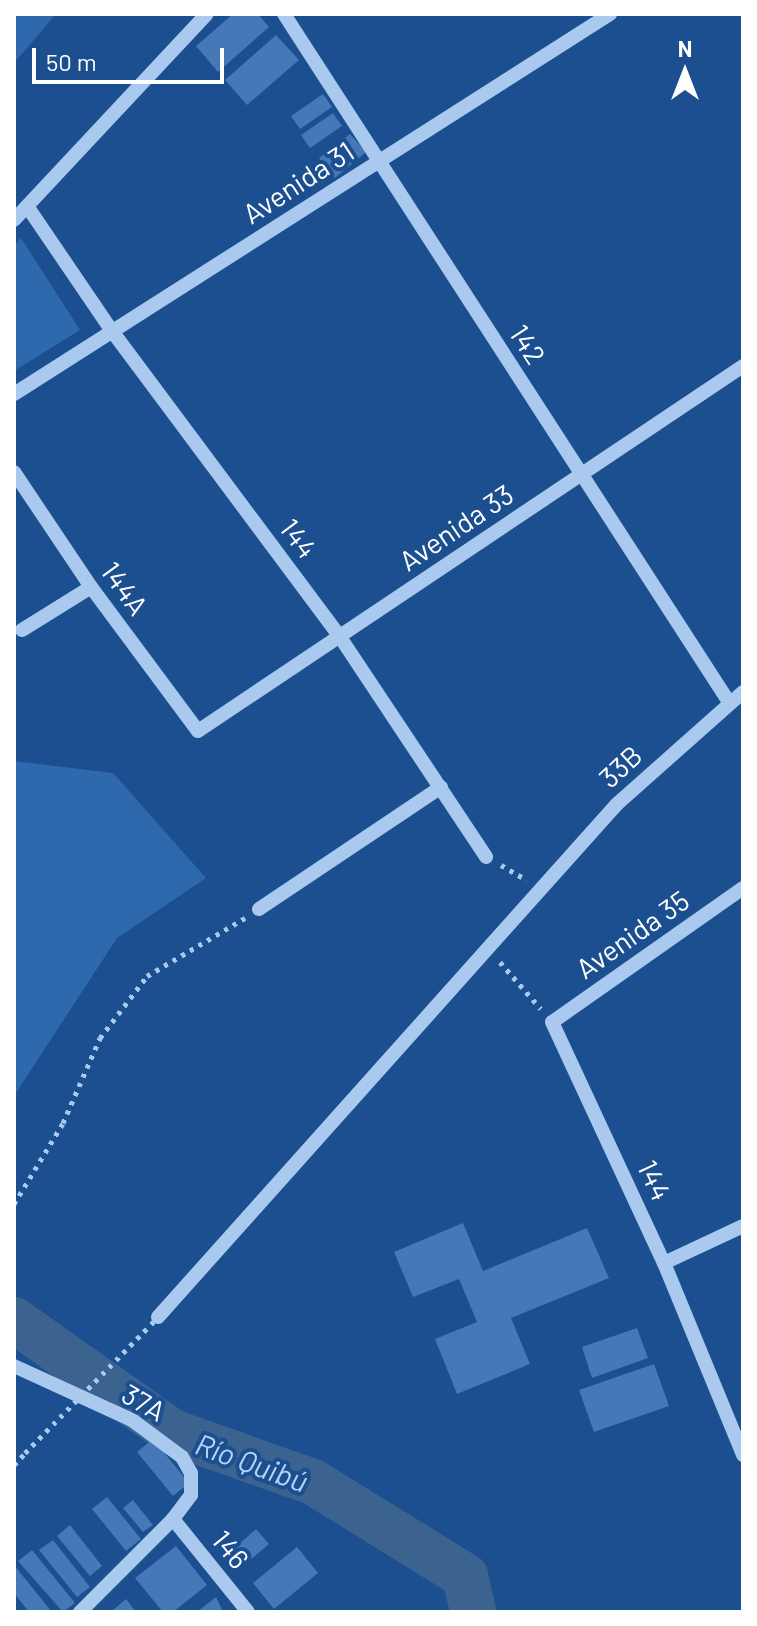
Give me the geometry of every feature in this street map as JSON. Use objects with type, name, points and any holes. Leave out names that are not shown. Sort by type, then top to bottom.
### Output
[{"type":"street","points":[[14,220],[207,14]]},
{"type":"street","name":"142","points":[[284,14],[729,702]]},
{"type":"street","name":"Avenida 31","points":[[14,394],[610,14]]},
{"type":"street","name":"144","points":[[27,206],[112,331],[340,637],[486,857]]},
{"type":"street","name":"Avenida 33","points":[[198,731],[743,366]]},
{"type":"street","name":"144A","points":[[14,472],[91,587],[198,731]]},
{"type":"street","points":[[22,630],[91,587]]},
{"type":"street","name":"33B","points":[[158,1317],[617,804],[743,692]]},
{"type":"street","points":[[259,909],[441,787]]},
{"type":"street","name":"Avenida 35","points":[[552,1022],[743,888]]},
{"type":"street","name":"144","points":[[552,1022],[664,1263],[743,1455]]},
{"type":"street","points":[[664,1263],[743,1226]]},
{"type":"street","name":"37A","points":[[14,1366],[132,1420],[182,1457],[191,1473],[191,1495],[173,1519]]},
{"type":"street","points":[[80,1612],[173,1519]]},
{"type":"street","name":"146","points":[[173,1519],[248,1612]]},
{"type":"path","points":[[486,857],[540,887]]},
{"type":"path","points":[[14,1204],[63,1123],[100,1038],[147,976],[259,909]]},
{"type":"path","points":[[487,947],[552,1022]]},
{"type":"path","points":[[14,1465],[158,1317]]},
{"type":"shaded area","points":[[14,14],[56,14],[14,63]]},
{"type":"shaded area","points":[[21,238],[80,330],[14,371],[14,246]]},
{"type":"shaded area","points":[[14,761],[113,773],[206,878],[117,938],[14,1096]]},
{"type":"building","points":[[233,14],[258,14],[269,27],[218,72],[196,46]]},
{"type":"building","points":[[276,35],[299,60],[247,105],[225,80]]},
{"type":"building","points":[[323,94],[332,107],[300,129],[291,116]]},
{"type":"building","points":[[333,113],[342,126],[310,148],[301,135]]},
{"type":"building","points":[[350,134],[366,152],[335,178],[319,158]]},
{"type":"building","points":[[463,1223],[483,1271],[587,1228],[609,1278],[511,1318],[530,1364],[457,1394],[435,1339],[477,1322],[459,1279],[413,1297],[394,1252]]},
{"type":"building","points":[[637,1328],[648,1358],[592,1378],[582,1347]]},
{"type":"building","points":[[654,1364],[669,1406],[594,1432],[579,1390]]},
{"type":"building","points":[[153,1439],[189,1483],[173,1496],[137,1452]]},
{"type":"building","points":[[107,1497],[141,1539],[126,1551],[92,1509]]},
{"type":"building","points":[[133,1500],[153,1525],[143,1532],[123,1508]]},
{"type":"building","points":[[70,1525],[102,1566],[90,1576],[57,1536]]},
{"type":"building","points":[[256,1529],[269,1544],[244,1565],[231,1551]]},
{"type":"building","points":[[53,1540],[90,1587],[77,1597],[39,1550]]},
{"type":"building","points":[[176,1546],[207,1585],[173,1612],[163,1612],[135,1578]]},
{"type":"building","points":[[297,1547],[318,1573],[274,1609],[253,1583]]},
{"type":"building","points":[[32,1550],[75,1603],[63,1612],[18,1561]]},
{"type":"building","points":[[14,1565],[52,1612],[29,1612],[14,1593]]},
{"type":"building","points":[[216,1597],[223,1612],[197,1612]]},
{"type":"building","points":[[126,1599],[136,1612],[114,1612],[113,1610]]},
{"type":"waterway","name":"Río Quibú","points":[[14,1320],[172,1432],[313,1482],[465,1576],[473,1612]]}]
